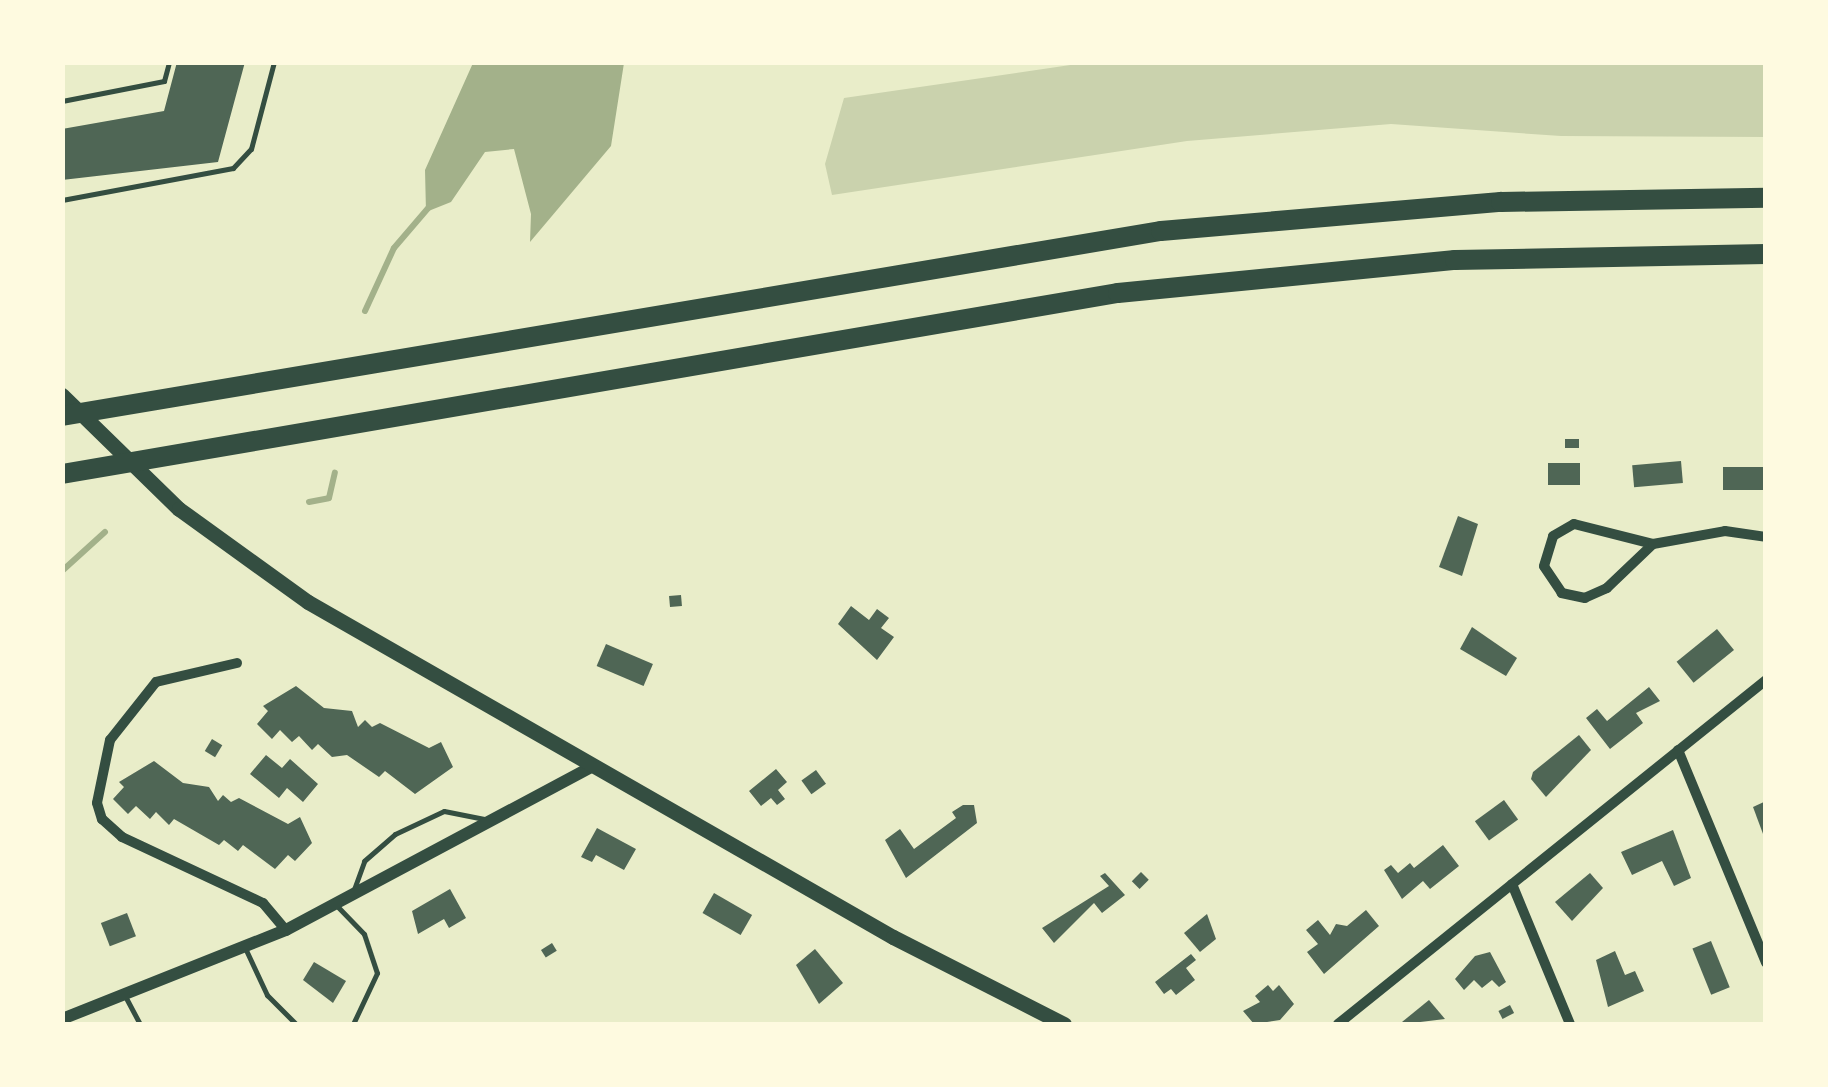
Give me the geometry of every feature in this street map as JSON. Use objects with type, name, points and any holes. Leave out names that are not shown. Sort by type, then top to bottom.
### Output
[{"type":"highway","points":[[62,416],[1128,235],[1502,202],[1766,198]]},
{"type":"highway","points":[[62,474],[1135,290],[1455,260],[1766,254]]},
{"type":"main road","points":[[62,394],[179,509],[308,602],[591,766],[1064,1024]]},
{"type":"street","points":[[1653,544],[1607,588],[1585,598],[1555,588],[1544,566],[1554,536],[1574,524],[1653,544],[1725,531],[1766,537]]},
{"type":"street","points":[[237,663],[156,682],[110,740],[97,803],[102,819],[122,837],[263,903],[286,930]]},
{"type":"street","points":[[1339,1024],[1766,680]]},
{"type":"street","points":[[1678,750],[1766,962]]},
{"type":"street","points":[[62,1019],[286,930],[591,766]]},
{"type":"street","points":[[1512,884],[1570,1024]]},
{"type":"lane","points":[[62,100],[164,81],[169,62]]},
{"type":"lane","points":[[62,200],[233,168],[251,149],[274,62]]},
{"type":"lane","points":[[352,896],[364,861],[395,834],[444,811],[492,820]]},
{"type":"lane","points":[[336,904],[364,934],[376,973],[353,1024]]},
{"type":"lane","points":[[245,947],[268,996],[296,1024]]},
{"type":"lane","points":[[126,996],[140,1024]]},
{"type":"shaded area","points":[[473,63],[624,63],[611,146],[530,242],[531,214],[514,149],[485,152],[451,202],[426,212],[425,170]]},
{"type":"shaded area","points":[[1084,63],[1765,63],[1765,137],[1561,136],[1391,124],[1187,141],[832,195],[825,164],[844,98]]},
{"type":"building","points":[[177,62],[245,62],[218,162],[62,180],[62,129],[164,111]]},
{"type":"building","points":[[1565,439],[1579,439],[1579,448],[1565,448]]},
{"type":"building","points":[[1681,461],[1683,483],[1634,487],[1632,465]]},
{"type":"building","points":[[1548,463],[1580,463],[1580,485],[1548,485]]},
{"type":"building","points":[[1723,467],[1766,467],[1766,490],[1723,490]]},
{"type":"building","points":[[1458,516],[1478,524],[1462,576],[1439,567]]},
{"type":"building","points":[[681,595],[682,606],[670,607],[669,596]]},
{"type":"building","points":[[851,606],[869,620],[877,609],[889,618],[881,628],[894,637],[877,660],[838,624]]},
{"type":"building","points":[[1472,627],[1517,658],[1506,676],[1460,649]]},
{"type":"building","points":[[1717,629],[1734,650],[1694,683],[1677,662]]},
{"type":"building","points":[[606,644],[653,664],[644,686],[597,666]]},
{"type":"building","points":[[296,686],[324,708],[352,711],[358,727],[365,720],[372,727],[380,723],[429,748],[441,742],[453,767],[415,794],[385,771],[379,777],[347,755],[332,757],[318,744],[312,750],[299,736],[292,742],[280,730],[272,739],[257,724],[268,711],[263,706]]},
{"type":"building","points":[[1649,687],[1660,701],[1636,713],[1643,723],[1610,749],[1586,718],[1597,709],[1607,721]]},
{"type":"building","points":[[1579,735],[1591,750],[1546,797],[1531,779],[1533,772]]},
{"type":"building","points":[[212,739],[222,745],[215,757],[205,751]]},
{"type":"building","points":[[266,755],[282,768],[290,759],[318,784],[303,802],[287,788],[279,798],[250,774]]},
{"type":"building","points":[[154,761],[183,783],[209,787],[218,801],[223,795],[231,802],[239,798],[288,824],[300,817],[312,843],[295,861],[288,855],[275,869],[243,845],[238,851],[224,840],[219,845],[174,819],[169,825],[156,812],[150,819],[136,806],[128,814],[113,799],[124,787],[119,782]]},
{"type":"building","points":[[776,769],[787,782],[778,790],[785,799],[777,805],[771,798],[761,806],[749,791]]},
{"type":"building","points":[[816,770],[826,784],[811,794],[801,781]]},
{"type":"building","points":[[1504,800],[1518,819],[1489,841],[1475,821]]},
{"type":"building","points":[[1766,801],[1766,842],[1753,807]]},
{"type":"building","points":[[963,805],[974,805],[977,823],[906,878],[885,840],[900,829],[914,849],[956,818],[952,812]]},
{"type":"building","points":[[597,828],[636,849],[624,870],[596,855],[592,862],[581,857]]},
{"type":"building","points":[[1673,830],[1691,878],[1674,886],[1662,861],[1632,875],[1621,852]]},
{"type":"building","points":[[1443,845],[1459,866],[1430,889],[1423,881],[1402,899],[1384,870],[1391,865],[1398,873],[1410,863],[1414,868]]},
{"type":"building","points":[[1141,872],[1149,880],[1140,889],[1132,881]]},
{"type":"building","points":[[1105,873],[1125,895],[1102,913],[1094,903],[1054,943],[1042,928],[1109,886],[1100,876]]},
{"type":"building","points":[[1590,873],[1603,888],[1572,921],[1555,902]]},
{"type":"building","points":[[450,889],[466,918],[449,928],[444,919],[418,934],[412,911]]},
{"type":"building","points":[[714,893],[752,915],[741,935],[702,913]]},
{"type":"building","points":[[1366,910],[1379,926],[1324,974],[1307,952],[1318,944],[1306,930],[1318,920],[1330,935],[1336,924],[1347,926]]},
{"type":"building","points":[[127,913],[136,936],[110,946],[101,923]]},
{"type":"building","points":[[1207,914],[1216,939],[1200,952],[1184,933]]},
{"type":"building","points":[[1711,941],[1730,987],[1711,995],[1692,948]]},
{"type":"building","points":[[552,943],[557,951],[546,958],[541,950]]},
{"type":"building","points":[[815,949],[843,983],[819,1004],[796,965]]},
{"type":"building","points":[[1615,951],[1625,975],[1635,971],[1644,991],[1608,1007],[1596,960]]},
{"type":"building","points":[[1490,952],[1506,982],[1499,987],[1492,980],[1482,988],[1474,980],[1464,990],[1455,979],[1475,956]]},
{"type":"building","points":[[1191,954],[1196,960],[1186,968],[1195,980],[1176,995],[1171,989],[1164,994],[1155,982]]},
{"type":"building","points":[[314,962],[346,981],[333,1003],[303,980]]},
{"type":"building","points":[[1268,985],[1273,991],[1279,985],[1294,1004],[1280,1020],[1254,1024],[1243,1011],[1260,1002],[1255,996]]},
{"type":"building","points":[[1429,1000],[1445,1019],[1402,1022]]},
{"type":"building","points":[[1510,1005],[1514,1013],[1503,1019],[1498,1011]]},
{"type":"waterway","points":[[365,311],[394,248],[429,207]]},
{"type":"waterway","points":[[309,502],[329,498],[335,473]]},
{"type":"waterway","points":[[62,571],[105,532]]}]
